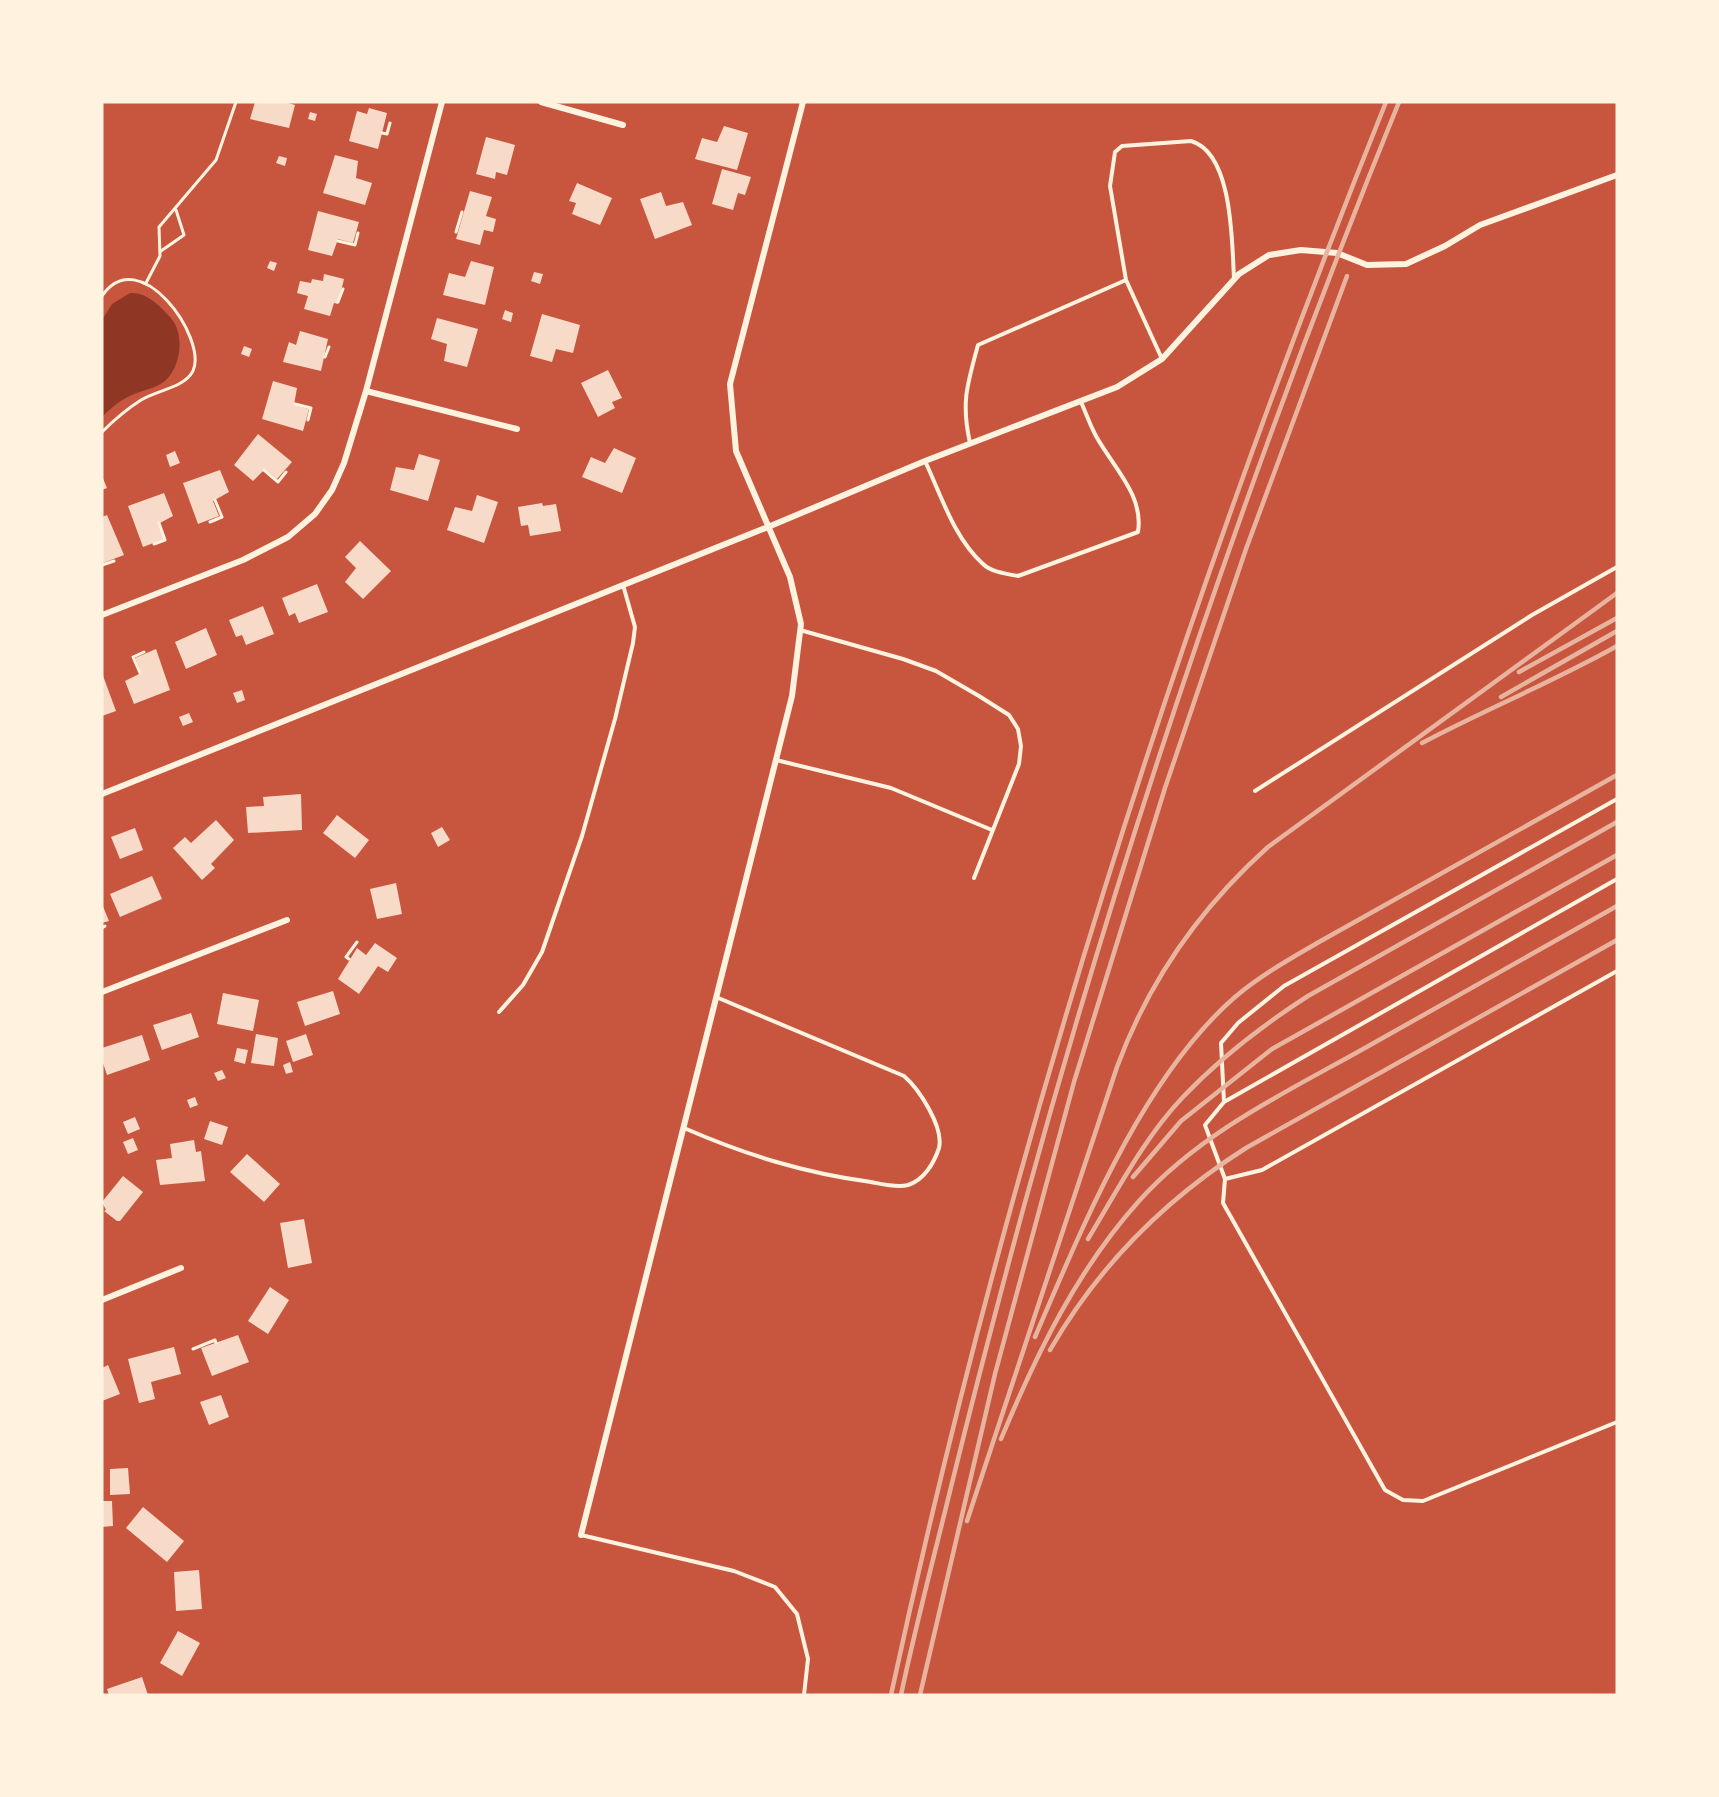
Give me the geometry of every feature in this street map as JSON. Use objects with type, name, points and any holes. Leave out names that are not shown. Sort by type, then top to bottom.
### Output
[{"type":"street","points":[[102,615],[243,560],[288,537],[315,514],[332,490],[345,463],[366,390],[442,102]]},
{"type":"street","points":[[541,102],[623,125]]},
{"type":"street","points":[[581,1535],[792,696],[800,630],[790,577],[736,451],[730,384],[803,102]]},
{"type":"street","points":[[102,794],[768,527],[925,461],[1117,387],[1162,359],[1234,280],[1269,255],[1301,249],[1337,254],[1366,265],[1406,264],[1445,246],[1480,225],[1617,174]]},
{"type":"street","points":[[366,390],[517,429]]},
{"type":"street","points":[[102,992],[287,920]]},
{"type":"street","points":[[102,1300],[181,1268]]},
{"type":"lane","points":[[1162,359],[1126,280],[1110,186],[1115,152],[1122,146],[1191,141],[1200,144],[1218,166],[1229,209],[1234,280]]},
{"type":"lane","points":[[970,444],[963,413],[967,384],[978,345],[1126,280]]},
{"type":"lane","points":[[925,461],[961,538],[984,565],[999,572],[1018,576],[1138,532],[1141,516],[1127,482],[1097,437],[1080,401]]},
{"type":"lane","points":[[1255,791],[1532,615],[1617,567]]},
{"type":"lane","points":[[499,1012],[523,985],[542,952],[582,836],[615,719],[633,643],[635,627],[623,585]]},
{"type":"lane","points":[[800,630],[903,658],[936,672],[1009,715],[1018,729],[1021,746],[1019,764],[974,878]]},
{"type":"lane","points":[[776,760],[891,788],[992,830]]},
{"type":"lane","points":[[1224,1102],[1221,1043],[1238,1023],[1284,986],[1617,799]]},
{"type":"lane","points":[[1617,879],[1224,1102],[1205,1125],[1226,1179],[1223,1203],[1385,1490],[1403,1500],[1423,1501],[1617,1422]]},
{"type":"lane","points":[[1226,1179],[1262,1170],[1617,971]]},
{"type":"lane","points":[[684,1128],[742,1153],[840,1178],[893,1185],[908,1185],[921,1177],[937,1154],[940,1143],[936,1125],[921,1094],[904,1076],[716,997]]},
{"type":"lane","points":[[581,1535],[734,1571],[775,1587],[797,1614],[808,1659],[804,1695]]},
{"type":"path","points":[[146,284],[155,271],[161,252],[159,227],[176,210],[221,152],[236,102]]},
{"type":"path","points":[[382,133],[387,134],[390,123]]},
{"type":"path","points":[[161,252],[184,235],[184,228],[176,210]]},
{"type":"path","points":[[456,232],[462,212]]},
{"type":"path","points":[[338,241],[355,245],[358,233]]},
{"type":"path","points":[[102,296],[106,290],[124,278],[139,279],[183,322],[191,338],[196,361],[193,371],[182,382],[143,398],[102,432]]},
{"type":"path","points":[[338,302],[343,289]]},
{"type":"path","points":[[325,357],[329,347]]},
{"type":"path","points":[[295,404],[311,408],[308,420]]},
{"type":"path","points":[[264,470],[278,482],[286,472]]},
{"type":"path","points":[[210,522],[222,517],[215,500]]},
{"type":"path","points":[[154,544],[165,540],[159,523]]},
{"type":"path","points":[[102,565],[114,561]]},
{"type":"path","points":[[140,673],[133,657],[144,652]]},
{"type":"path","points":[[349,959],[346,957],[357,942]]},
{"type":"path","points":[[193,1349],[215,1340],[216,1343]]},
{"type":"shaded area","points":[[130,293],[136,293],[152,300],[174,322],[178,330],[180,348],[178,357],[171,374],[163,383],[124,399],[102,417],[102,320],[112,304]]},
{"type":"building","points":[[255,102],[285,102],[295,105],[289,128],[250,119]]},
{"type":"building","points":[[369,108],[387,113],[378,149],[349,141],[357,111],[367,114]]},
{"type":"building","points":[[310,112],[317,114],[315,121],[308,119]]},
{"type":"building","points":[[724,126],[748,133],[737,170],[695,159],[702,138],[717,142]]},
{"type":"building","points":[[486,137],[515,145],[507,175],[496,172],[495,179],[476,174]]},
{"type":"building","points":[[335,155],[358,161],[356,178],[372,183],[365,205],[323,193]]},
{"type":"building","points":[[279,156],[287,158],[285,166],[276,163]]},
{"type":"building","points":[[722,169],[751,177],[745,195],[738,193],[733,210],[712,204]]},
{"type":"building","points":[[577,183],[612,198],[600,225],[572,214],[576,203],[569,201]]},
{"type":"building","points":[[470,191],[492,197],[486,216],[496,219],[493,232],[484,230],[480,245],[456,239]]},
{"type":"building","points":[[661,192],[666,206],[683,202],[692,225],[655,239],[640,199]]},
{"type":"building","points":[[318,211],[359,222],[353,243],[338,239],[332,256],[308,250]]},
{"type":"building","points":[[270,261],[277,263],[274,271],[267,268]]},
{"type":"building","points":[[471,261],[494,267],[485,305],[443,295],[449,273],[465,277]]},
{"type":"building","points":[[534,272],[543,274],[540,284],[531,281]]},
{"type":"building","points":[[324,274],[344,279],[338,304],[334,303],[330,316],[304,309],[308,296],[297,293],[300,281],[311,283],[312,279],[323,281]]},
{"type":"building","points":[[505,310],[513,313],[511,322],[502,319]]},
{"type":"building","points":[[542,314],[580,325],[573,353],[556,349],[552,362],[530,356]]},
{"type":"building","points":[[437,318],[478,329],[467,367],[444,361],[447,344],[431,339]]},
{"type":"building","points":[[300,331],[328,339],[321,371],[283,362],[289,342],[296,345]]},
{"type":"building","points":[[244,346],[252,349],[249,357],[241,354]]},
{"type":"building","points":[[608,370],[622,398],[612,402],[615,408],[598,417],[581,383]]},
{"type":"building","points":[[273,381],[297,388],[294,405],[309,409],[303,431],[262,419]]},
{"type":"building","points":[[258,434],[292,462],[277,479],[265,469],[253,481],[234,465]]},
{"type":"building","points":[[614,448],[636,458],[622,493],[582,477],[591,457],[605,463]]},
{"type":"building","points":[[175,451],[180,463],[170,467],[166,455]]},
{"type":"building","points":[[419,454],[440,460],[428,501],[390,490],[396,467],[414,470]]},
{"type":"building","points":[[220,470],[229,492],[213,501],[219,516],[198,524],[183,483]]},
{"type":"building","points":[[102,476],[107,488],[102,490]]},
{"type":"building","points":[[164,493],[173,516],[158,524],[164,539],[143,547],[128,506]]},
{"type":"building","points":[[477,495],[498,502],[484,543],[447,530],[455,507],[472,511]]},
{"type":"building","points":[[542,503],[543,506],[556,504],[561,531],[530,536],[528,525],[521,526],[518,507]]},
{"type":"building","points":[[107,515],[124,555],[103,563],[102,517]]},
{"type":"building","points":[[360,541],[391,571],[363,599],[345,582],[356,568],[345,557]]},
{"type":"building","points":[[317,584],[328,612],[299,623],[295,613],[289,616],[282,598]]},
{"type":"building","points":[[263,606],[274,634],[246,645],[242,635],[236,637],[229,620]]},
{"type":"building","points":[[206,628],[217,655],[186,669],[175,642]]},
{"type":"building","points":[[156,649],[170,690],[134,704],[125,681],[141,673],[135,658]]},
{"type":"building","points":[[102,673],[116,711],[102,716]]},
{"type":"building","points":[[242,690],[245,700],[237,703],[233,693]]},
{"type":"building","points":[[189,713],[193,722],[183,726],[179,717]]},
{"type":"building","points":[[301,794],[302,830],[248,833],[246,807],[264,806],[263,797]]},
{"type":"building","points":[[337,815],[369,840],[355,858],[323,833]]},
{"type":"building","points":[[216,820],[234,840],[211,864],[215,868],[202,880],[173,848],[185,837],[191,843]]},
{"type":"building","points":[[442,827],[450,840],[438,847],[431,833]]},
{"type":"building","points":[[135,828],[143,850],[120,859],[111,837]]},
{"type":"building","points":[[152,876],[162,899],[120,917],[110,894]]},
{"type":"building","points":[[396,883],[402,914],[377,919],[370,889]]},
{"type":"building","points":[[102,904],[109,921],[102,923]]},
{"type":"building","points":[[375,943],[397,958],[388,972],[378,966],[359,994],[338,979],[357,948],[366,955]]},
{"type":"building","points":[[333,991],[340,1014],[305,1026],[297,1002]]},
{"type":"building","points":[[223,993],[259,1000],[253,1031],[217,1024]]},
{"type":"building","points":[[191,1013],[199,1037],[162,1050],[153,1025]]},
{"type":"building","points":[[256,1034],[278,1038],[274,1066],[251,1063]]},
{"type":"building","points":[[306,1034],[313,1055],[293,1062],[286,1041]]},
{"type":"building","points":[[142,1035],[150,1060],[107,1075],[102,1060],[102,1048]]},
{"type":"building","points":[[237,1048],[248,1050],[245,1064],[234,1061]]},
{"type":"building","points":[[290,1062],[293,1072],[286,1074],[283,1065]]},
{"type":"building","points":[[222,1070],[226,1078],[218,1081],[214,1073]]},
{"type":"building","points":[[195,1097],[198,1105],[190,1108],[187,1100]]},
{"type":"building","points":[[135,1117],[140,1129],[128,1134],[123,1122]]},
{"type":"building","points":[[210,1121],[228,1127],[222,1145],[204,1139]]},
{"type":"building","points":[[133,1138],[138,1150],[128,1154],[123,1142]]},
{"type":"building","points":[[194,1140],[196,1152],[201,1151],[205,1181],[160,1185],[156,1160],[172,1158],[170,1144]]},
{"type":"building","points":[[247,1154],[280,1184],[264,1202],[230,1172]]},
{"type":"building","points":[[123,1176],[143,1192],[120,1221],[117,1221],[104,1211],[106,1210],[102,1202]]},
{"type":"building","points":[[304,1219],[312,1263],[288,1268],[280,1223]]},
{"type":"building","points":[[270,1287],[289,1300],[268,1334],[248,1321]]},
{"type":"building","points":[[238,1335],[249,1362],[212,1376],[201,1348]]},
{"type":"building","points":[[174,1347],[181,1374],[151,1382],[155,1399],[139,1403],[128,1359]]},
{"type":"building","points":[[108,1365],[120,1394],[102,1401],[102,1368]]},
{"type":"building","points":[[221,1395],[229,1417],[209,1425],[200,1402]]},
{"type":"building","points":[[128,1468],[130,1494],[110,1495],[110,1469]]},
{"type":"building","points":[[102,1501],[112,1501],[113,1526],[102,1527]]},
{"type":"building","points":[[143,1507],[184,1541],[167,1562],[126,1528]]},
{"type":"building","points":[[199,1570],[202,1609],[176,1611],[174,1572]]},
{"type":"building","points":[[178,1631],[200,1643],[182,1676],[160,1663]]},
{"type":"building","points":[[142,1677],[148,1695],[109,1695],[107,1689]]},
{"type":"railway","points":[[891,1695],[938,1491],[989,1289],[1045,1088],[1105,888],[1169,690],[1238,492],[1310,297],[1386,102]]},
{"type":"railway","points":[[901,1695],[1005,1275],[1105,926],[1149,787],[1243,511],[1293,374],[1399,102]]},
{"type":"railway","points":[[920,1695],[995,1374],[1074,1082],[1165,788],[1246,549],[1347,276]]},
{"type":"railway","points":[[967,1521],[1117,1067],[1144,1005],[1179,948],[1220,895],[1268,847],[1617,593]]},
{"type":"railway","points":[[1519,672],[1617,618]]},
{"type":"railway","points":[[1501,697],[1617,631]]},
{"type":"railway","points":[[1422,743],[1569,672],[1617,646]]},
{"type":"railway","points":[[1035,1337],[1095,1202],[1144,1111],[1171,1069],[1202,1030],[1235,997],[1265,974],[1319,942],[1617,775]]},
{"type":"railway","points":[[1088,1239],[1132,1165],[1169,1113],[1197,1083],[1242,1043],[1308,996],[1617,822]]},
{"type":"railway","points":[[1133,1177],[1181,1121],[1272,1049],[1617,855]]},
{"type":"railway","points":[[1001,1439],[1044,1344],[1078,1284],[1096,1255],[1117,1228],[1162,1177],[1214,1136],[1269,1101],[1617,906]]},
{"type":"railway","points":[[1050,1350],[1069,1319],[1112,1262],[1161,1212],[1216,1168],[1246,1148],[1617,940]]}]
